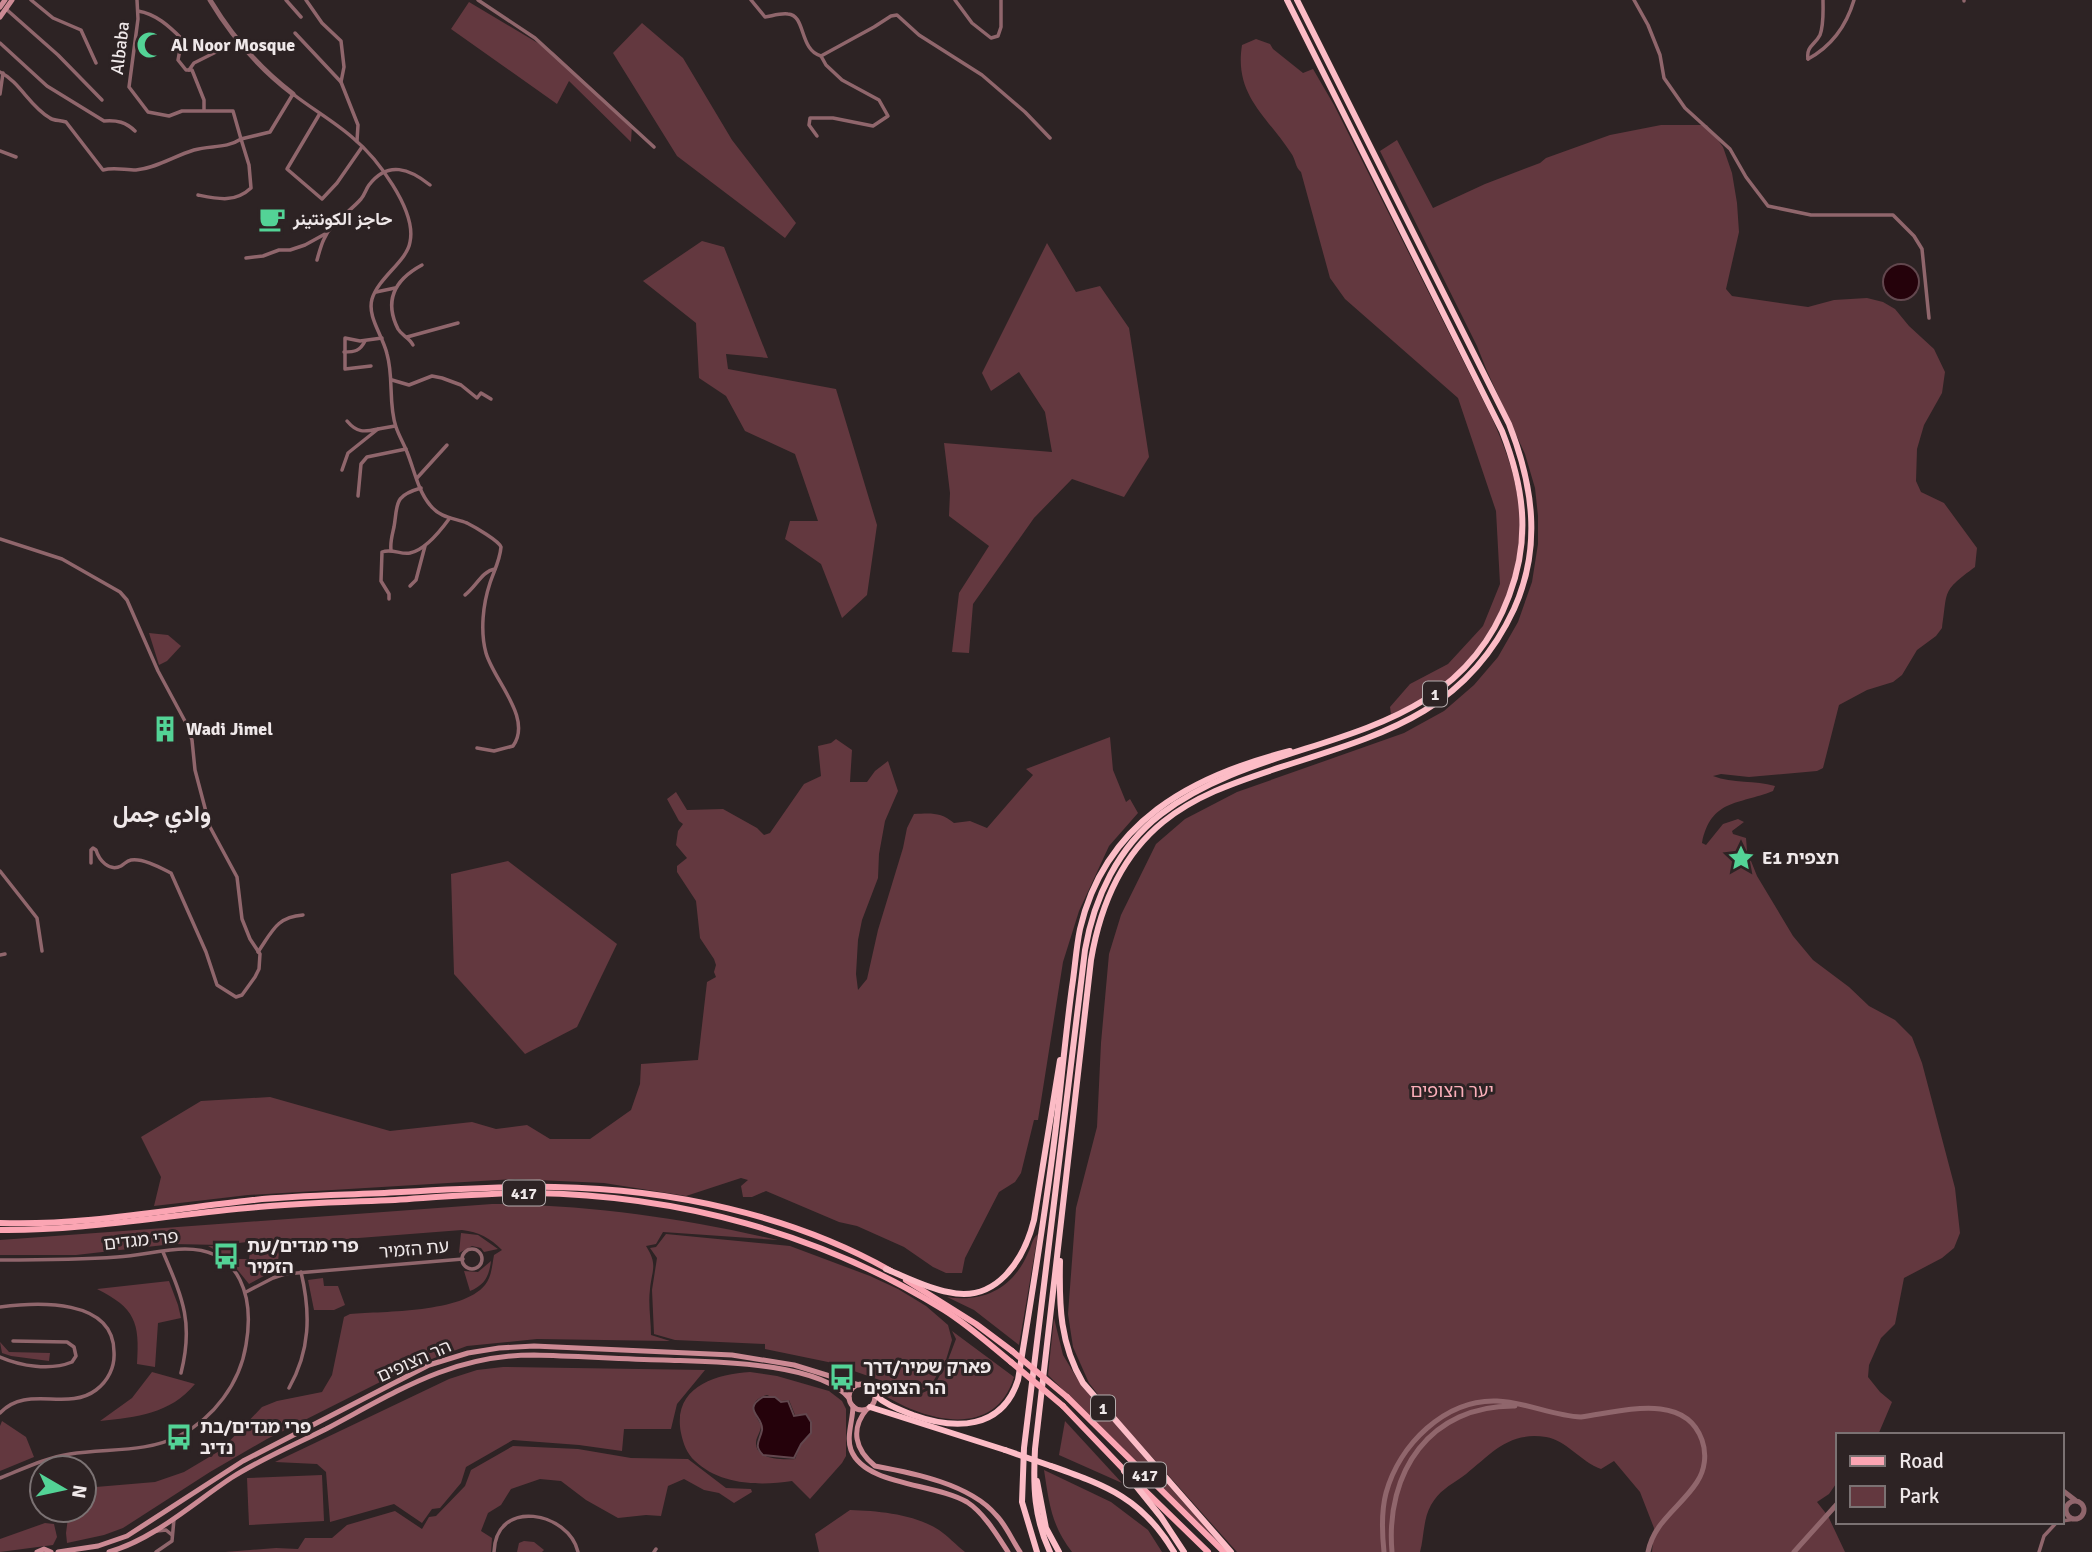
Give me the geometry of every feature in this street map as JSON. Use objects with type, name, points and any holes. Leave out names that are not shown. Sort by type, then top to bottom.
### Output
[{"type":"highway","name":"1","points":[[1037,1552],[1023,1502],[1024,1448],[1087,936],[1096,906],[1115,866],[1151,823],[1180,801],[1231,776],[1336,740],[1424,702],[1459,674],[1474,658],[1494,628],[1513,587],[1520,558],[1523,512],[1515,467],[1494,413],[1287,0]]},
{"type":"highway","name":"1","points":[[1231,1552],[1106,1412],[1076,1371],[1066,1348],[1061,1325],[1061,1228],[1075,1084],[1094,944],[1107,898],[1131,856],[1161,823],[1199,797],[1232,783],[1390,729],[1427,711],[1443,699],[1474,670],[1499,635],[1521,592],[1530,557],[1532,518],[1528,482],[1509,424],[1297,0]]},
{"type":"highway","points":[[874,1394],[888,1406],[931,1422],[962,1425],[974,1423],[996,1412],[1015,1391],[1049,1192],[1080,929],[1092,893],[1110,862],[1136,828],[1161,805],[1208,777],[1261,759],[1336,740]]},
{"type":"highway","points":[[886,1269],[934,1288],[962,1294],[987,1289],[1013,1268],[1026,1245],[1034,1220],[1071,996]]},
{"type":"highway","points":[[1049,1552],[1034,1502],[1034,1464],[1061,1228]]},
{"type":"highway","points":[[869,1408],[1005,1450],[1104,1486],[1131,1502],[1162,1534],[1174,1552]]},
{"type":"highway","points":[[1034,1464],[1046,1528],[1059,1552]]},
{"type":"highway","points":[[1124,1471],[1161,1517],[1184,1552]]},
{"type":"main road","points":[[0,17],[5,0]]},
{"type":"main road","points":[[3,8],[12,0]]},
{"type":"main road","name":"417","points":[[0,1223],[74,1220],[257,1200],[494,1187],[575,1187],[657,1195],[736,1211],[789,1227],[886,1269],[976,1324],[1067,1397],[1224,1552]]},
{"type":"main road","name":"417","points":[[0,1230],[51,1229],[258,1207],[503,1194],[570,1195],[650,1202],[723,1216],[800,1240],[868,1269],[946,1312],[1063,1406],[1124,1471],[1208,1552]]},
{"type":"main road","name":"הר הצופים","points":[[58,1552],[98,1546],[127,1536],[243,1461],[429,1365],[468,1353],[534,1346],[732,1355],[794,1365],[859,1385]]},
{"type":"main road","name":"הר הצופים","points":[[109,1552],[152,1532],[241,1473],[432,1373],[487,1358],[515,1355],[567,1356],[754,1365],[814,1379],[840,1390],[849,1398]]},
{"type":"main road","points":[[1009,1552],[977,1509],[964,1501],[936,1490],[881,1477],[862,1465],[850,1448],[853,1406],[849,1398],[852,1390],[859,1385],[867,1385],[874,1394],[874,1401],[860,1418],[856,1438],[857,1446],[867,1459],[875,1466],[941,1482],[974,1498],[997,1515],[1020,1552]]},
{"type":"main road","points":[[853,1406],[860,1410],[869,1408]]},
{"type":"main road","points":[[37,1552],[44,1549],[51,1552]]},
{"type":"street","points":[[31,0],[53,18],[81,30],[96,63]]},
{"type":"street","name":"Albaba","points":[[137,0],[129,87],[148,112],[169,116],[182,111],[233,111],[242,139]]},
{"type":"street","points":[[210,0],[221,19],[270,76],[357,141],[403,202],[409,219],[411,241],[375,292],[371,312],[382,338],[392,380],[395,426],[430,506],[449,519],[469,524],[499,541],[500,553],[486,593],[483,632],[491,664],[520,726],[513,747],[494,751],[477,748]]},
{"type":"street","points":[[286,0],[301,17]]},
{"type":"street","points":[[306,0],[322,23],[341,41],[344,67],[341,82]]},
{"type":"street","points":[[478,0],[535,38],[654,147]]},
{"type":"street","points":[[751,0],[765,17],[790,14],[795,16],[808,47],[821,56],[897,15],[919,35],[982,75],[1050,138]]},
{"type":"street","points":[[955,0],[972,23],[991,38],[998,36],[1001,27],[1001,0]]},
{"type":"street","points":[[1634,0],[1648,24],[1660,55],[1664,78],[1685,108],[1730,149],[1746,177],[1768,206],[1811,215],[1893,215],[1914,236],[1922,249],[1929,318]]},
{"type":"street","points":[[1822,0],[1820,35],[1807,52],[1808,60],[1836,38],[1850,15],[1854,0]]},
{"type":"street","points":[[3,8],[58,55],[102,100]]},
{"type":"street","points":[[138,11],[149,13],[182,39],[178,60],[186,70],[192,71],[198,82],[204,110]]},
{"type":"street","points":[[295,33],[341,82],[358,125],[357,141]]},
{"type":"street","points":[[0,43],[47,86],[104,121],[128,123],[135,131]]},
{"type":"street","points":[[190,70],[194,63],[216,52]]},
{"type":"street","points":[[817,136],[809,125],[810,118],[833,118],[873,126],[888,116],[879,100],[842,80],[825,65],[821,56]]},
{"type":"street","points":[[2,73],[32,106],[52,121],[66,122],[103,170],[137,170],[195,149],[232,145],[242,139],[270,132],[293,94]]},
{"type":"street","points":[[0,94],[2,73]]},
{"type":"street","points":[[320,114],[287,169],[322,200],[362,147]]},
{"type":"street","points":[[198,195],[221,200],[243,195],[251,188],[249,164],[242,139]]},
{"type":"street","points":[[0,152],[16,157]]},
{"type":"street","points":[[246,258],[290,250],[327,233],[383,173],[399,167],[416,174],[430,185]]},
{"type":"street","points":[[317,260],[327,233]]},
{"type":"street","points":[[413,345],[398,330],[393,312],[395,288],[406,275],[422,265]]},
{"type":"street","points":[[375,292],[395,288]]},
{"type":"street","points":[[407,337],[458,323]]},
{"type":"street","points":[[371,366],[345,369],[345,338],[365,341],[382,338]]},
{"type":"street","points":[[343,352],[357,351],[365,341]]},
{"type":"street","points":[[392,380],[409,385],[432,376],[442,377],[461,385],[477,398],[481,393],[491,399]]},
{"type":"street","points":[[347,421],[360,432],[395,426]]},
{"type":"street","points":[[342,470],[348,453],[378,429]]},
{"type":"street","points":[[416,478],[447,445]]},
{"type":"street","points":[[358,496],[361,464],[367,457],[406,449]]},
{"type":"street","points":[[391,550],[398,500],[408,492],[421,488]]},
{"type":"street","points":[[390,599],[380,581],[382,552],[391,550],[411,553],[425,544],[449,519]]},
{"type":"street","points":[[0,539],[62,559],[120,592],[127,600],[158,671],[186,723],[210,827],[237,877],[242,919],[258,952],[259,969],[248,988],[236,997],[217,985],[171,873],[136,860],[118,868],[112,867],[100,860],[93,848],[91,863]]},
{"type":"street","points":[[410,586],[416,580],[425,544]]},
{"type":"street","points":[[465,595],[486,573],[495,569]]},
{"type":"street","points":[[0,872],[37,918],[42,951]]},
{"type":"street","points":[[258,952],[274,927],[283,919],[303,915]]},
{"type":"street","points":[[474,1249],[480,1253],[482,1259],[477,1267],[471,1268],[465,1265],[463,1259],[466,1251],[474,1249]]},
{"type":"street","name":"פרי מגדים","points":[[0,1260],[89,1259],[200,1250],[218,1257],[234,1271],[246,1292]]},
{"type":"street","points":[[163,1252],[185,1308],[187,1328],[181,1373]]},
{"type":"street","name":"עת הזמיר","points":[[246,1292],[273,1278],[301,1272],[463,1259]]},
{"type":"street","points":[[289,1388],[299,1370],[308,1332],[307,1300],[301,1272]]},
{"type":"street","points":[[0,1478],[67,1455],[156,1444],[177,1437],[193,1426],[227,1393],[242,1364],[248,1329],[246,1292]]},
{"type":"street","points":[[0,1307],[67,1306],[86,1311],[96,1316],[114,1343],[108,1377],[89,1394],[75,1398],[26,1398],[6,1407],[0,1413]]},
{"type":"street","points":[[0,1357],[23,1364],[53,1367],[72,1362],[76,1356],[74,1347],[67,1342],[13,1341]]},
{"type":"street","points":[[1384,1552],[1383,1516],[1387,1490],[1402,1457],[1425,1430],[1455,1410],[1477,1402],[1497,1401],[1581,1417],[1657,1408],[1676,1412],[1694,1426],[1702,1438],[1705,1452],[1702,1472],[1691,1490],[1656,1529],[1648,1552]]},
{"type":"street","points":[[1392,1552],[1392,1510],[1395,1493],[1404,1471],[1423,1444],[1441,1428],[1477,1410],[1504,1406],[1532,1408]]},
{"type":"street","points":[[2064,1491],[2084,1507],[2084,1513],[2064,1522]]},
{"type":"street","points":[[2075,1519],[2067,1516],[2065,1511],[2072,1501],[2078,1501]]},
{"type":"street","points":[[1794,1552],[1836,1505]]},
{"type":"street","points":[[495,1552],[497,1537],[502,1528],[514,1519],[531,1515],[558,1526],[575,1542],[578,1552]]},
{"type":"street","points":[[156,1552],[170,1543],[174,1517]]},
{"type":"street","points":[[2039,1552],[2044,1536],[2057,1524]]},
{"type":"street","points":[[152,1532],[166,1530],[172,1535]]},
{"type":"green space","points":[[469,2],[553,52],[632,125],[631,142],[569,81],[557,104],[451,29]]},
{"type":"green space","points":[[642,23],[683,58],[732,140],[796,223],[785,238],[677,156],[613,53]]},
{"type":"green space","points":[[1256,39],[1270,44],[1303,73],[1313,69],[1334,105],[1492,418],[1507,456],[1517,494],[1520,528],[1516,562],[1507,595],[1492,626],[1472,654],[1449,679],[1421,699],[1391,714],[1390,707],[1410,684],[1448,664],[1483,626],[1500,584],[1496,511],[1458,398],[1345,299],[1330,278],[1301,172],[1291,153],[1247,91],[1241,62],[1242,45]]},
{"type":"green space","name":"יער הצופים","points":[[1661,125],[1707,125],[1723,147],[1732,173],[1737,203],[1739,232],[1726,289],[1732,296],[1808,307],[1834,300],[1867,298],[1883,302],[1895,309],[1934,349],[1945,372],[1942,393],[1924,425],[1917,449],[1916,481],[1921,492],[1944,503],[1977,548],[1975,567],[1951,587],[1946,599],[1942,628],[1917,650],[1902,675],[1893,682],[1867,690],[1839,705],[1823,768],[1817,771],[1749,777],[1721,774],[1713,776],[1775,786],[1773,791],[1719,811],[1706,829],[1702,843],[1706,845],[1723,824],[1738,819],[1744,822],[1732,831],[1733,834],[1746,838],[1747,851],[1757,876],[1793,936],[1813,960],[1869,1006],[1895,1020],[1912,1037],[1922,1063],[1955,1188],[1960,1233],[1954,1248],[1942,1258],[1904,1278],[1895,1324],[1881,1338],[1869,1365],[1868,1377],[1892,1402],[1879,1433],[1836,1433],[1836,1484],[1829,1494],[1817,1502],[1828,1516],[1845,1552],[1652,1552],[1654,1528],[1640,1492],[1614,1461],[1601,1469],[1553,1439],[1532,1436],[1509,1441],[1437,1496],[1426,1516],[1420,1552],[1237,1552],[1110,1410],[1089,1383],[1073,1347],[1068,1314],[1076,1208],[1097,1127],[1109,954],[1121,915],[1156,844],[1185,819],[1237,792],[1404,733],[1444,711],[1474,685],[1498,657],[1518,622],[1532,582],[1538,544],[1538,516],[1535,488],[1525,454],[1477,346],[1380,151],[1397,140],[1433,208],[1540,163],[1546,158],[1610,135]]},
{"type":"green space","points":[[702,241],[724,247],[768,358],[726,354],[728,369],[836,389],[877,525],[867,595],[842,618],[821,564],[785,539],[790,521],[818,521],[795,454],[745,431],[726,396],[699,378],[696,323],[643,281]]},
{"type":"green space","points":[[1047,243],[1076,292],[1100,286],[1129,328],[1149,457],[1124,497],[1072,479],[1034,518],[973,604],[969,653],[952,652],[959,593],[989,546],[949,516],[950,493],[944,443],[1052,452],[1045,412],[1019,372],[991,391],[982,373]]},
{"type":"green space","points":[[149,633],[168,635],[181,646],[167,661],[159,665]]},
{"type":"green space","points":[[1110,737],[1113,770],[1126,802],[1130,799],[1138,813],[1109,846],[1079,911],[1063,962],[1038,1120],[1034,1120],[1021,1173],[1015,1182],[999,1192],[965,1258],[962,1273],[946,1273],[904,1247],[766,1191],[752,1197],[743,1197],[741,1186],[748,1180],[741,1178],[686,1196],[604,1183],[515,1179],[248,1195],[154,1206],[161,1177],[141,1137],[201,1101],[270,1097],[390,1131],[472,1122],[496,1129],[527,1125],[550,1139],[590,1139],[631,1110],[640,1084],[641,1064],[698,1060],[707,982],[716,977],[716,965],[700,938],[696,901],[677,872],[677,866],[687,858],[676,845],[678,831],[683,824],[667,799],[676,792],[687,810],[723,809],[757,828],[764,835],[770,833],[804,784],[821,776],[818,746],[836,739],[852,750],[850,782],[867,782],[875,771],[888,761],[898,791],[885,821],[878,878],[862,920],[856,974],[858,990],[867,979],[907,828],[914,814],[936,814],[954,823],[970,821],[987,828],[1033,775],[1026,769]]},
{"type":"green space","points":[[508,861],[617,944],[577,1027],[525,1054],[454,974],[451,874]]},
{"type":"green space","points":[[492,1204],[566,1207],[636,1214],[778,1240],[663,1232],[656,1244],[646,1246],[653,1263],[649,1295],[651,1335],[670,1341],[537,1339],[467,1346],[410,1367],[267,1439],[123,1528],[67,1543],[67,1524],[98,1524],[98,1487],[155,1482],[184,1472],[221,1450],[262,1407],[277,1401],[322,1392],[332,1375],[344,1317],[350,1314],[422,1309],[459,1301],[485,1285],[494,1255],[502,1250],[484,1236],[462,1230],[281,1244],[277,1239],[280,1245],[277,1269],[249,1284],[227,1257],[208,1246],[234,1246],[233,1259],[249,1259],[251,1244],[275,1239],[221,1245],[173,1244],[76,1255],[0,1255],[0,1240]]},
{"type":"green space","points":[[461,1233],[478,1235],[498,1249],[484,1252],[481,1248],[472,1246],[459,1253]]},
{"type":"green space","points":[[666,1234],[790,1246],[870,1276],[926,1306],[948,1325],[952,1340],[946,1360],[931,1385],[917,1393],[828,1362],[765,1349],[765,1344],[675,1340],[654,1334],[652,1290],[657,1258],[650,1248],[656,1247]]},
{"type":"green space","points":[[1038,1234],[1019,1345],[974,1310],[947,1297],[973,1298],[1006,1284],[1022,1265]]},
{"type":"green space","points":[[491,1261],[485,1279],[470,1291],[464,1271],[478,1272]]},
{"type":"green space","points":[[323,1278],[324,1286],[338,1286],[345,1305],[334,1310],[314,1310],[308,1280]]},
{"type":"green space","points":[[169,1281],[181,1318],[158,1323],[155,1367],[137,1364],[136,1327],[132,1318],[120,1303],[97,1289]]},
{"type":"green space","points":[[1054,1318],[1063,1355],[1081,1385],[1219,1543],[1048,1375]]},
{"type":"green space","points":[[952,1331],[1014,1377],[1005,1397],[991,1410],[975,1417],[957,1419],[919,1412],[884,1395],[879,1382],[916,1396],[933,1388],[956,1339]]},
{"type":"green space","points":[[0,1342],[9,1352],[50,1353],[49,1361],[2,1353]]},
{"type":"green space","points":[[503,1367],[705,1370],[677,1404],[671,1429],[624,1429],[622,1451],[513,1440],[466,1467],[461,1483],[440,1508],[432,1509],[422,1523],[394,1504],[330,1522],[326,1472],[317,1464],[275,1462],[449,1379],[477,1370]]},
{"type":"green space","points":[[152,1372],[195,1384],[164,1408],[100,1421],[132,1398]]},
{"type":"green space","points":[[736,1373],[777,1376],[829,1391],[842,1401],[846,1409],[846,1456],[810,1499],[792,1481],[741,1482],[716,1475],[695,1461],[688,1452],[681,1433],[680,1418],[689,1394],[710,1380]],"holes":[[[767,1395],[781,1401],[789,1400],[795,1415],[806,1414],[812,1422],[812,1433],[801,1444],[795,1459],[771,1458],[757,1448],[761,1425],[754,1411],[755,1403]]]},
{"type":"green space","points":[[2,1421],[26,1437],[33,1454],[28,1454],[28,1459],[0,1471]]},
{"type":"green space","points":[[1065,1421],[1122,1483],[1059,1455]]},
{"type":"green space","points":[[513,1446],[578,1449],[631,1458],[688,1459],[726,1488],[751,1489],[752,1492],[734,1503],[719,1493],[704,1490],[684,1479],[668,1486],[661,1516],[618,1518],[586,1500],[561,1481],[540,1479],[511,1489],[501,1505],[488,1513],[481,1531],[492,1538],[491,1552],[225,1552],[298,1549],[305,1538],[332,1538],[347,1525],[395,1511],[422,1529],[429,1517],[436,1516],[465,1486],[471,1470]]},
{"type":"green space","points":[[1044,1470],[1111,1502],[1148,1530],[1162,1552],[1072,1552],[1055,1523]]},
{"type":"green space","points":[[322,1475],[324,1521],[249,1525],[247,1478]]},
{"type":"green space","points":[[850,1510],[919,1520],[939,1530],[965,1552],[819,1552],[815,1534]]},
{"type":"green space","points":[[42,1524],[54,1524],[57,1537],[53,1545],[0,1552],[0,1539]]},
{"type":"green space","points":[[534,1542],[544,1550],[517,1552],[519,1543]]},
{"type":"shaded area","points":[[1901,264],[1914,269],[1919,282],[1914,295],[1901,300],[1888,295],[1883,282],[1888,269]]},
{"type":"shaded area","points":[[763,1397],[788,1401],[794,1416],[806,1414],[811,1422],[811,1433],[794,1458],[763,1455],[758,1448],[762,1425],[754,1406]]},
{"type":"place","name":"Al Noor Mosque","points":[[150,45]]},
{"type":"place","name":"حاجز الكونتينر","points":[[272,219]]},
{"type":"place","name":"Wadi Jimel","points":[[165,729]]},
{"type":"place","name":"E1 תצפית","points":[[1741,858]]},
{"type":"place","name":"פרי מגדים/עת הזמיר","points":[[226,1256]]},
{"type":"place","name":"פארק שמיר/דרך הר הצופים","points":[[842,1377]]},
{"type":"place","name":"פרי מגדים/בת נדיב","points":[[179,1437]]},
{"type":"district","name":"وادي جمل","points":[[162,814]]}]
